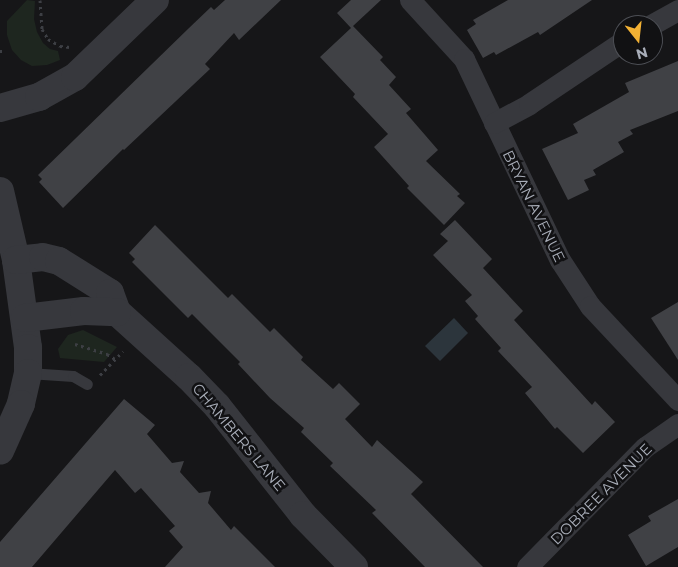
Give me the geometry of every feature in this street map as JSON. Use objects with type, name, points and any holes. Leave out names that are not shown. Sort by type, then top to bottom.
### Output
[{"type":"street","points":[[0,108],[39,97],[75,77],[155,0]]},
{"type":"street","name":"BRYAN AVENUE","points":[[410,0],[464,59],[560,260],[590,306],[678,400]]},
{"type":"street","points":[[663,18],[678,10]]},
{"type":"street","points":[[494,123],[529,104],[613,48]]},
{"type":"street","points":[[0,191],[16,260],[28,348],[28,373],[21,404],[3,439]]},
{"type":"street","name":"CHAMBERS LANE","points":[[16,260],[43,257],[59,261],[110,293],[117,312],[189,377],[217,406],[303,515],[354,567]]},
{"type":"street","points":[[84,311],[90,280]]},
{"type":"street","points":[[25,318],[84,311],[117,312]]},
{"type":"street","name":"DOBREE AVENUE","points":[[527,567],[645,447],[678,424]]},
{"type":"lane","points":[[28,373],[74,376],[87,384]]},
{"type":"path","points":[[40,0],[42,29],[48,39],[60,46],[80,47]]},
{"type":"path","points":[[75,344],[107,354],[115,359]]},
{"type":"path","points":[[100,374],[126,348]]},
{"type":"shaded area","points":[[27,0],[35,1],[34,19],[37,32],[43,43],[50,49],[58,51],[60,60],[47,65],[32,66],[21,60],[12,50],[7,35],[7,21]]},
{"type":"shaded area","points":[[454,318],[468,333],[440,361],[425,346]]},
{"type":"shaded area","points":[[83,330],[117,347],[104,362],[60,358],[58,349],[68,335]]},
{"type":"building","points":[[225,0],[281,0],[239,40],[234,33],[205,64],[210,69],[123,149],[63,208],[39,182],[42,179],[38,175],[211,7],[214,10]]},
{"type":"building","points":[[351,0],[381,0],[353,26],[383,57],[380,60],[396,77],[389,85],[411,109],[406,113],[438,150],[426,161],[460,194],[457,196],[465,203],[444,225],[407,188],[409,186],[374,147],[388,134],[353,97],[355,94],[320,57],[351,28],[337,13]]},
{"type":"building","points":[[508,0],[592,0],[540,35],[538,32],[496,55],[494,52],[483,58],[467,30],[476,24],[473,20]]},
{"type":"building","points":[[678,61],[678,111],[630,130],[633,134],[618,142],[624,152],[593,170],[596,175],[584,180],[589,190],[568,200],[542,149],[578,133],[573,124],[629,92],[625,83]]},
{"type":"building","points":[[455,220],[492,259],[483,268],[523,311],[514,320],[592,405],[595,401],[615,422],[583,453],[557,427],[555,429],[525,393],[532,387],[498,351],[501,348],[475,319],[478,316],[465,301],[472,295],[433,255],[448,241],[440,234]]},
{"type":"building","points":[[155,225],[228,298],[232,294],[270,332],[274,328],[303,357],[301,360],[333,389],[339,383],[360,404],[345,419],[372,447],[377,440],[423,482],[411,494],[483,567],[425,567],[372,513],[376,510],[330,466],[333,463],[301,432],[304,428],[270,398],[238,364],[240,362],[192,314],[188,318],[132,262],[135,259],[129,253]]},
{"type":"building","points":[[678,302],[678,360],[651,318]]},
{"type":"building","points":[[124,399],[155,425],[147,434],[172,463],[184,461],[180,472],[199,493],[211,491],[208,503],[231,530],[234,526],[275,567],[165,567],[183,547],[169,531],[175,526],[141,488],[135,493],[115,470],[32,567],[0,567],[0,542]]},
{"type":"building","points":[[678,499],[678,547],[646,566],[628,535],[651,521],[648,516]]}]
